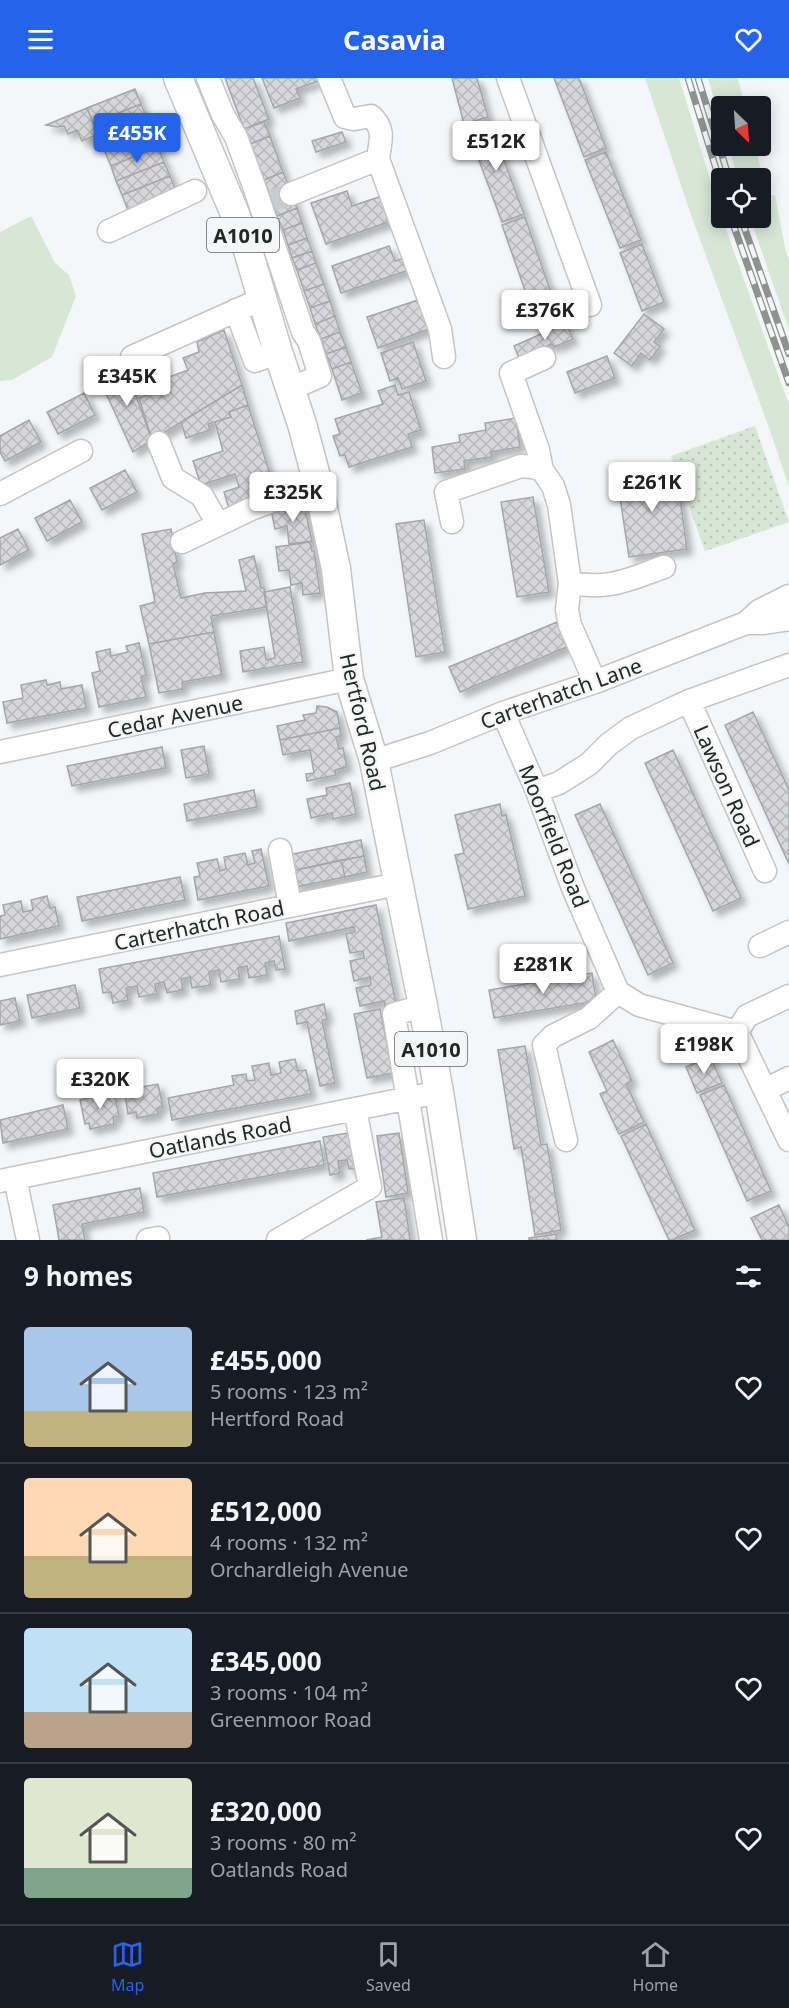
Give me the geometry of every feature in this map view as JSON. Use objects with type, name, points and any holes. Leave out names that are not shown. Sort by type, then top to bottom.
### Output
[{"type":"main road","name":"Hertford Road","points":[[178,78],[265,204],[256,276],[249,305],[278,352],[302,424],[318,484],[336,569],[349,678],[374,761],[398,884],[415,1008],[439,1092],[462,1240]]},
{"type":"street","name":"Hertford Road","points":[[208,78],[265,204],[303,332],[309,341],[320,376],[304,383]]},
{"type":"street","points":[[329,78],[345,117],[354,119],[371,116],[378,122],[383,137],[378,159],[440,328],[444,357]]},
{"type":"street","points":[[508,78],[590,305]]},
{"type":"street","points":[[265,204],[378,159]]},
{"type":"street","points":[[109,231],[195,191]]},
{"type":"street","points":[[132,357],[249,305]]},
{"type":"street","points":[[544,358],[511,373],[538,450],[542,470],[553,486],[559,505],[570,583],[567,610],[570,625],[595,682]]},
{"type":"street","points":[[159,443],[173,478],[202,496],[218,524]]},
{"type":"street","points":[[0,494],[81,451]]},
{"type":"street","points":[[452,522],[446,492],[521,466],[533,466],[542,470]]},
{"type":"street","points":[[182,542],[218,524],[318,484]]},
{"type":"street","points":[[570,583],[591,586],[611,585],[664,567]]},
{"type":"street","name":"Carterhatch Lane","points":[[746,623],[759,610],[789,596]]},
{"type":"street","name":"Carterhatch Lane","points":[[374,761],[430,743],[503,714],[595,682],[746,623],[789,619]]},
{"type":"street","name":"Lawson Road","points":[[537,790],[559,783],[589,764],[609,744],[631,728],[688,701],[789,665]]},
{"type":"street","name":"Cedar Avenue","points":[[0,752],[349,678]]},
{"type":"street","name":"Lawson Road","points":[[688,701],[765,871]]},
{"type":"street","name":"Moorfield Road","points":[[503,714],[537,790],[573,888],[618,992]]},
{"type":"street","points":[[280,850],[290,906]]},
{"type":"street","name":"Carterhatch Road","points":[[0,965],[398,884]]},
{"type":"street","points":[[760,945],[789,932]]},
{"type":"street","points":[[566,1140],[544,1045],[553,1035],[589,1018],[618,992],[639,1005],[742,1024],[789,996]]},
{"type":"street","points":[[415,1008],[394,1014],[431,1240]]},
{"type":"street","points":[[742,1024],[765,1090],[789,1140]]},
{"type":"street","points":[[765,1090],[789,1078]]},
{"type":"street","name":"Oatlands Road","points":[[7,1180],[439,1092]]},
{"type":"street","points":[[278,1240],[370,1187],[354,1109]]},
{"type":"street","points":[[7,1180],[28,1240]]},
{"type":"green space","points":[[645,78],[679,78],[711,182],[711,228],[726,228],[789,405],[789,487],[768,425],[691,215]]},
{"type":"green space","points":[[708,78],[738,78],[742,96],[713,96]]},
{"type":"green space","points":[[731,156],[758,156],[761,168],[735,168]]},
{"type":"green space","points":[[775,195],[789,261],[789,330],[753,228],[771,228],[771,196]]},
{"type":"green space","points":[[31,216],[55,263],[69,275],[76,296],[52,357],[12,380],[0,381],[0,232]]},
{"type":"green space","points":[[755,426],[789,522],[705,551],[671,456]]},
{"type":"building","points":[[225,78],[253,78],[269,119],[244,129]]},
{"type":"building","points":[[262,78],[320,78],[321,80],[296,89],[300,98],[274,108]]},
{"type":"building","points":[[452,78],[477,78],[488,117],[464,124]]},
{"type":"building","points":[[554,78],[579,78],[606,148],[584,157]]},
{"type":"building","points":[[135,89],[141,104],[93,123],[87,108]]},
{"type":"building","points":[[141,104],[147,118],[99,137],[93,123]]},
{"type":"building","points":[[87,108],[98,134],[82,141],[77,130],[68,134],[64,126],[46,125]]},
{"type":"building","points":[[147,118],[152,133],[105,152],[99,137]]},
{"type":"building","points":[[264,122],[270,136],[250,144],[244,129]]},
{"type":"building","points":[[490,123],[524,214],[502,222],[468,131]]},
{"type":"building","points":[[342,132],[346,142],[316,152],[312,141]]},
{"type":"building","points":[[152,133],[158,147],[111,166],[105,152]]},
{"type":"building","points":[[270,136],[283,172],[264,180],[250,144]]},
{"type":"building","points":[[158,147],[164,162],[116,181],[111,166]]},
{"type":"building","points":[[606,152],[641,240],[620,248],[585,160]]},
{"type":"building","points":[[164,162],[170,176],[122,195],[116,181]]},
{"type":"building","points":[[283,172],[290,190],[271,198],[264,180]]},
{"type":"building","points":[[170,176],[176,191],[128,210],[122,195]]},
{"type":"building","points":[[290,190],[293,199],[274,207],[271,198]]},
{"type":"building","points":[[347,191],[352,206],[385,195],[394,220],[326,244],[311,203]]},
{"type":"building","points":[[293,199],[297,208],[277,216],[274,207]]},
{"type":"building","points":[[297,208],[302,223],[283,230],[277,216]]},
{"type":"building","points":[[525,217],[561,322],[539,330],[502,225]]},
{"type":"building","points":[[302,223],[307,238],[288,245],[283,230]]},
{"type":"building","points":[[307,238],[312,251],[292,258],[288,245]]},
{"type":"building","points":[[642,244],[664,302],[642,311],[620,253]]},
{"type":"building","points":[[389,246],[395,261],[408,257],[412,269],[341,293],[332,266]]},
{"type":"building","points":[[312,251],[316,263],[297,270],[292,258]]},
{"type":"building","points":[[316,263],[324,284],[304,291],[297,270]]},
{"type":"building","points":[[324,284],[330,301],[310,308],[304,291]]},
{"type":"building","points":[[424,298],[434,327],[378,348],[367,317]]},
{"type":"building","points":[[330,301],[335,316],[315,324],[310,308]]},
{"type":"building","points":[[644,314],[664,329],[654,342],[660,346],[650,360],[641,353],[632,366],[614,353]]},
{"type":"building","points":[[335,316],[340,332],[321,339],[315,324]]},
{"type":"building","points":[[566,323],[573,339],[554,347],[552,344],[519,358],[514,346]]},
{"type":"building","points":[[224,330],[242,385],[152,440],[139,398],[167,388],[164,379],[188,370],[183,358],[199,352],[197,342]]},
{"type":"building","points":[[340,332],[346,347],[326,354],[321,339]]},
{"type":"building","points":[[413,342],[426,381],[402,389],[398,378],[390,381],[381,353]]},
{"type":"building","points":[[346,347],[351,362],[332,369],[326,354]]},
{"type":"building","points":[[607,356],[615,378],[575,393],[567,372]]},
{"type":"building","points":[[351,362],[362,393],[342,400],[332,369]]},
{"type":"building","points":[[125,366],[152,440],[133,452],[99,378]]},
{"type":"building","points":[[242,385],[248,405],[229,412],[231,417],[208,424],[210,430],[186,438],[181,422]]},
{"type":"building","points":[[395,385],[398,395],[409,392],[421,430],[408,434],[412,447],[349,467],[345,455],[340,456],[333,436],[340,434],[335,419],[383,404],[378,391]]},
{"type":"building","points":[[84,393],[95,415],[58,434],[47,412]]},
{"type":"building","points":[[248,405],[276,493],[230,512],[224,492],[239,487],[235,474],[201,485],[193,461],[223,451],[215,422],[231,417],[229,412]]},
{"type":"building","points":[[516,418],[520,447],[491,452],[491,457],[464,461],[465,469],[435,473],[432,447],[460,442],[459,435],[486,430],[485,423]]},
{"type":"building","points":[[29,420],[41,442],[5,461],[0,452],[0,436]]},
{"type":"building","points":[[125,470],[137,492],[102,510],[90,488]]},
{"type":"building","points":[[676,470],[687,549],[629,557],[617,478]]},
{"type":"building","points":[[533,497],[549,592],[517,597],[501,502]]},
{"type":"building","points":[[70,500],[82,522],[47,541],[35,518]]},
{"type":"building","points":[[298,504],[304,505],[312,541],[289,544],[287,526],[275,529],[271,510]]},
{"type":"building","points":[[424,520],[445,652],[416,657],[396,524]]},
{"type":"building","points":[[18,529],[29,550],[0,565],[0,538]]},
{"type":"building","points":[[171,529],[177,562],[173,564],[181,598],[205,593],[246,591],[239,560],[254,556],[267,607],[211,616],[214,632],[149,644],[140,606],[155,602],[142,534]]},
{"type":"building","points":[[310,542],[312,551],[314,551],[320,593],[303,595],[302,583],[291,585],[289,570],[279,571],[276,547]]},
{"type":"building","points":[[290,587],[303,662],[243,672],[240,651],[264,647],[266,660],[275,658],[264,592]]},
{"type":"building","points":[[557,622],[567,647],[460,692],[449,667]]},
{"type":"building","points":[[214,632],[222,675],[182,682],[183,689],[159,693],[149,644]]},
{"type":"building","points":[[139,643],[146,675],[141,677],[146,697],[99,707],[92,673],[100,671],[96,652],[110,649],[111,656],[128,652],[126,646]]},
{"type":"building","points":[[46,680],[47,685],[60,682],[61,689],[82,685],[86,708],[7,723],[3,702],[23,698],[21,685]]},
{"type":"building","points":[[317,706],[327,707],[337,712],[340,728],[280,740],[277,726],[305,720],[303,715],[316,713]]},
{"type":"building","points":[[753,712],[789,790],[789,864],[725,725]]},
{"type":"building","points":[[340,728],[341,736],[336,737],[339,749],[343,748],[347,767],[335,770],[336,775],[307,781],[306,774],[314,773],[310,750],[283,755],[280,740]]},
{"type":"building","points":[[204,746],[209,774],[186,778],[181,750]]},
{"type":"building","points":[[162,747],[166,768],[72,786],[67,766]]},
{"type":"building","points":[[673,750],[741,898],[713,911],[645,763]]},
{"type":"building","points":[[350,783],[356,814],[333,819],[332,813],[311,818],[307,799],[327,795],[326,788]]},
{"type":"building","points":[[254,790],[257,807],[187,821],[184,804]]},
{"type":"building","points":[[500,804],[502,816],[506,815],[525,896],[468,909],[455,855],[464,853],[455,815]]},
{"type":"building","points":[[600,804],[673,963],[648,975],[575,815]]},
{"type":"building","points":[[361,840],[364,856],[291,871],[288,855]]},
{"type":"building","points":[[261,849],[269,886],[198,900],[194,877],[200,876],[197,863],[217,859],[220,871],[226,869],[224,857],[245,853],[248,865],[255,863],[252,851]]},
{"type":"building","points":[[364,856],[367,872],[345,877],[341,860]]},
{"type":"building","points":[[341,860],[345,877],[295,887],[291,871]]},
{"type":"building","points":[[180,877],[185,900],[82,921],[77,897]]},
{"type":"building","points":[[47,896],[50,908],[55,907],[59,926],[0,939],[0,916],[5,915],[3,905],[21,901],[23,912],[33,910],[31,900]]},
{"type":"building","points":[[376,905],[396,1004],[385,1006],[384,1001],[360,1006],[356,988],[371,985],[370,977],[354,981],[350,961],[364,958],[363,951],[350,953],[346,934],[355,932],[354,927],[289,941],[286,923]]},
{"type":"building","points":[[279,936],[285,969],[276,970],[274,961],[265,963],[267,975],[249,978],[247,966],[238,968],[240,979],[221,982],[219,970],[209,972],[211,985],[192,988],[190,977],[181,979],[183,990],[167,993],[164,982],[155,984],[157,994],[139,997],[137,986],[126,988],[128,1000],[113,1003],[111,992],[103,993],[99,969]]},
{"type":"building","points":[[592,973],[596,1001],[494,1018],[489,990]]},
{"type":"building","points":[[75,985],[80,1008],[32,1018],[27,995]]},
{"type":"building","points":[[15,998],[20,1021],[0,1025],[0,1001]]},
{"type":"building","points":[[324,1004],[327,1019],[322,1020],[335,1083],[320,1086],[307,1022],[297,1024],[295,1011]]},
{"type":"building","points":[[380,1009],[393,1073],[367,1078],[354,1014]]},
{"type":"building","points":[[613,1040],[632,1081],[626,1084],[644,1122],[619,1134],[600,1094],[607,1091],[589,1052]]},
{"type":"building","points":[[525,1046],[541,1145],[547,1144],[561,1230],[535,1235],[521,1147],[514,1149],[498,1050]]},
{"type":"building","points":[[710,1056],[722,1083],[697,1093],[686,1067]]},
{"type":"building","points":[[295,1059],[298,1071],[306,1070],[311,1094],[172,1120],[168,1098],[234,1085],[232,1076],[246,1074],[247,1081],[255,1080],[252,1066],[269,1063],[271,1075],[281,1073],[279,1062]]},
{"type":"building","points":[[158,1084],[163,1107],[157,1108],[158,1114],[137,1118],[136,1112],[128,1114],[124,1090]]},
{"type":"building","points":[[724,1085],[771,1191],[747,1201],[700,1095]]},
{"type":"building","points":[[114,1092],[119,1116],[113,1117],[114,1124],[90,1129],[89,1123],[85,1124],[80,1100]]},
{"type":"building","points":[[63,1105],[68,1129],[3,1143],[0,1120]]},
{"type":"building","points":[[646,1124],[695,1230],[672,1240],[669,1240],[621,1136]]},
{"type":"building","points":[[354,1132],[360,1168],[349,1169],[347,1160],[338,1161],[340,1173],[330,1175],[323,1137]]},
{"type":"building","points":[[399,1133],[408,1193],[386,1197],[377,1136]]},
{"type":"building","points":[[320,1141],[324,1165],[157,1197],[153,1173]]},
{"type":"building","points":[[140,1188],[144,1212],[82,1224],[85,1240],[59,1240],[53,1205]]},
{"type":"building","points":[[404,1198],[410,1240],[366,1240],[382,1237],[376,1202]]},
{"type":"building","points":[[779,1205],[789,1227],[789,1240],[762,1240],[751,1218]]},
{"type":"building","points":[[556,1234],[557,1240],[529,1240],[529,1238]]},
{"type":"tunnel","points":[[272,201],[291,194]]},
{"type":"railway","points":[[688,78],[716,168]]},
{"type":"railway","points":[[698,78],[726,168]]},
{"type":"railway","points":[[735,228],[789,383]]},
{"type":"railway","points":[[745,228],[789,354]]}]
